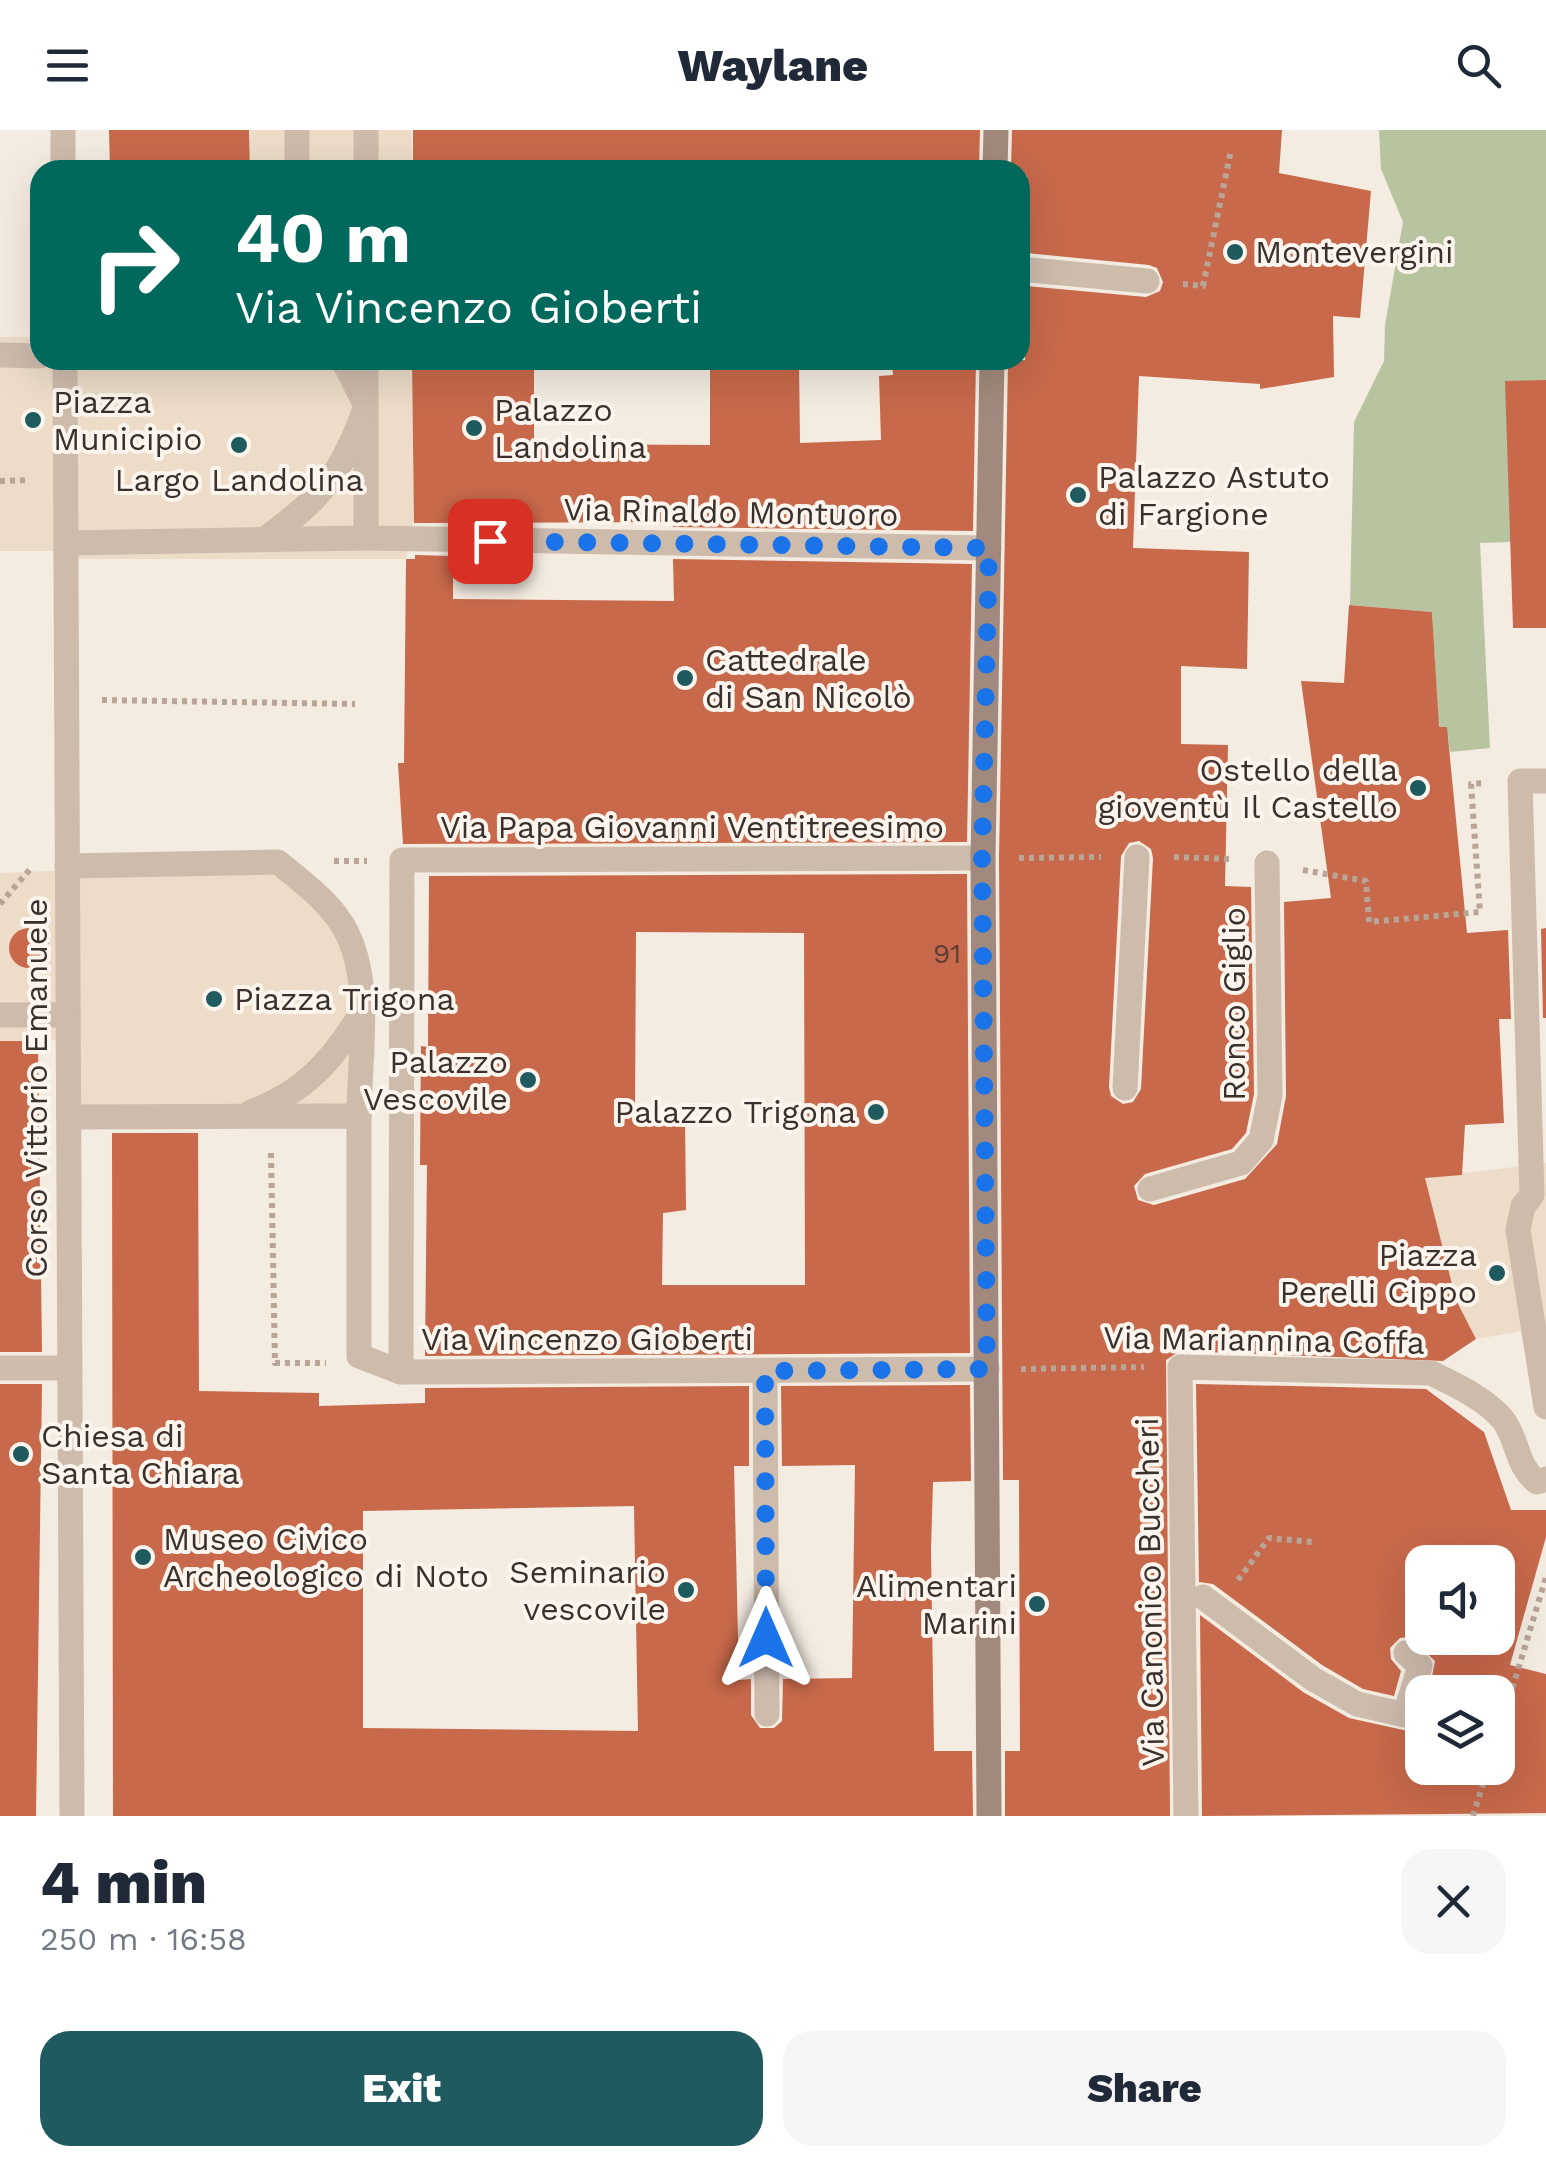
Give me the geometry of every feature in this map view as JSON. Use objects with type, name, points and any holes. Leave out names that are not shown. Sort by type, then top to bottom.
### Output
[{"type":"street","points":[[63,130],[64,160]]},
{"type":"street","points":[[296,160],[297,130]]},
{"type":"street","points":[[366,130],[366,160]]},
{"type":"street","points":[[995,160],[996,130]]},
{"type":"street","points":[[1030,270],[1147,281]]},
{"type":"street","points":[[0,355],[30,356]]},
{"type":"street","name":"Corso Vittorio Emanuele","points":[[65,370],[72,1816]]},
{"type":"street","points":[[265,539],[315,503],[337,476],[366,406],[348,370]]},
{"type":"street","points":[[366,370],[366,538]]},
{"type":"street","points":[[989,1816],[982,858],[992,370]]},
{"type":"street","name":"Via Rinaldo Montuoro","points":[[66,543],[366,538],[989,548]]},
{"type":"street","points":[[1546,781],[1520,782],[1532,1166],[1539,1195],[1523,1206],[1518,1230],[1546,1407]]},
{"type":"street","points":[[1125,1088],[1137,857]]},
{"type":"street","name":"Via Papa Giovanni Ventitreesimo","points":[[402,1372],[402,860],[982,858]]},
{"type":"street","points":[[67,866],[278,862],[315,893],[347,933],[361,983],[359,1338]]},
{"type":"street","name":"Ronco Giglio","points":[[1150,1189],[1242,1163],[1261,1140],[1270,1096],[1267,863]]},
{"type":"street","points":[[0,1015],[68,1014]]},
{"type":"street","points":[[237,1116],[301,1087],[336,1056],[360,1015]]},
{"type":"street","points":[[69,1117],[359,1116]]},
{"type":"street","name":"Via Vincenzo Gioberti","points":[[359,1338],[359,1356],[402,1372],[987,1369]]},
{"type":"street","name":"Via Mariannina Coffa","points":[[1180,1367],[1432,1373],[1462,1388],[1504,1421],[1522,1470],[1537,1482],[1546,1479]]},
{"type":"street","name":"Via Canonico Buccheri","points":[[1180,1367],[1186,1816]]},
{"type":"street","points":[[0,1368],[70,1368]]},
{"type":"street","points":[[765,1371],[767,1714]]},
{"type":"street","points":[[1210,1603],[1357,1704],[1405,1715],[1420,1666],[1408,1655]]},
{"type":"path","points":[[1147,281],[1203,286],[1231,150]]},
{"type":"path","points":[[66,699],[355,704]]},
{"type":"path","points":[[271,1192],[275,1363],[330,1362],[329,1338],[359,1338]]},
{"type":"path","name":"Via Mariannina Coffa","points":[[987,1369],[1180,1367]]},
{"type":"path","points":[[1210,1603],[1269,1538],[1312,1542]]},
{"type":"path","points":[[1515,1680],[1546,1577]]},
{"type":"path","points":[[1473,1816],[1483,1785]]},
{"type":"green space","points":[[1379,130],[1546,130],[1546,380],[1510,542],[1480,543],[1490,748],[1450,752],[1448,736],[1439,736],[1432,612],[1350,605],[1354,422],[1384,361],[1385,325],[1403,222],[1381,169]]},
{"type":"shaded area","points":[[250,130],[411,130],[412,160],[250,160]]},
{"type":"shaded area","name":"Largo Landolina","points":[[0,337],[30,337],[30,370],[412,370],[414,521],[406,559],[66,559],[65,551],[0,551]]},
{"type":"shaded area","name":"Piazza Trigona","points":[[278,862],[347,933],[359,1116],[69,1117],[68,1040],[0,1041],[0,873]]},
{"type":"shaded area","name":"Piazza Perelli Cippo","points":[[1546,1163],[1546,1327],[1476,1339],[1456,1300],[1424,1178]]},
{"type":"building","points":[[109,130],[249,130],[250,160],[110,160]]},
{"type":"building","points":[[413,130],[980,130],[979,160],[413,160]]},
{"type":"building","points":[[1012,130],[1282,130],[1279,173],[1371,191],[1360,318],[1333,316],[1334,377],[1260,389],[1260,384],[1139,376],[1133,548],[1249,552],[1247,669],[1181,666],[1181,744],[1228,745],[1225,886],[1251,887],[1254,1094],[1246,1133],[1232,1149],[1145,1174],[1134,1186],[1138,1200],[1154,1205],[1245,1179],[1277,1144],[1286,1096],[1284,902],[1331,898],[1301,681],[1344,683],[1349,605],[1432,612],[1439,727],[1447,727],[1467,933],[1508,930],[1511,1019],[1499,1019],[1504,1123],[1465,1125],[1462,1175],[1425,1178],[1456,1300],[1476,1339],[1443,1361],[1180,1351],[1166,1360],[1170,1816],[1005,1816],[1005,1751],[1020,1751],[1019,1480],[1003,1480],[999,858],[1008,370],[1030,370],[1030,286],[1146,297],[1160,291],[1163,282],[1157,268],[1030,253],[1030,160],[1011,160]],"holes":[[[1139,841],[1151,849],[1141,1089],[1133,1102],[1123,1104],[1111,1096],[1109,1087],[1121,856],[1129,843]]]},
{"type":"building","name":"Palazzo Landolina","points":[[412,370],[534,370],[534,444],[710,445],[710,370],[799,370],[800,443],[881,440],[879,376],[893,375],[893,370],[976,370],[973,531],[673,527],[673,522],[414,523]]},
{"type":"building","points":[[1546,380],[1546,628],[1513,628],[1505,381]]},
{"type":"building","name":"Cattedrale di San Nicolò","points":[[415,555],[453,556],[453,599],[674,601],[673,559],[972,564],[967,842],[403,844],[398,763],[404,763],[406,559],[415,559]]},
{"type":"building","points":[[967,874],[970,1353],[425,1356],[427,1165],[420,1165],[421,1046],[428,1047],[429,876]],"holes":[[[636,932],[804,933],[805,1285],[662,1285],[663,1213],[686,1210],[685,1117],[635,1114]]]},
{"type":"building","points":[[29,928],[43,934],[49,948],[43,962],[29,968],[15,962],[9,948],[15,934]]},
{"type":"building","points":[[1546,928],[1546,1018],[1543,1018],[1541,929]]},
{"type":"building","points":[[0,1041],[38,1041],[42,1352],[0,1352]]},
{"type":"building","points":[[112,1133],[198,1133],[199,1391],[319,1393],[319,1406],[425,1403],[425,1388],[749,1386],[749,1466],[734,1466],[739,1680],[751,1679],[751,1715],[760,1728],[774,1728],[782,1721],[783,1679],[852,1678],[855,1465],[782,1466],[781,1386],[970,1385],[971,1481],[933,1482],[931,1550],[934,1751],[972,1751],[973,1816],[113,1816]],"holes":[[[634,1506],[638,1731],[363,1728],[363,1511]]]},
{"type":"building","points":[[0,1384],[42,1384],[36,1816],[0,1816]]},
{"type":"building","points":[[1196,1384],[1426,1389],[1484,1432],[1511,1510],[1546,1510],[1546,1537],[1515,1647],[1515,1545],[1405,1545],[1405,1637],[1390,1648],[1391,1659],[1401,1671],[1394,1696],[1363,1689],[1322,1665],[1213,1584],[1199,1582]]},
{"type":"building","points":[[1200,1615],[1303,1692],[1349,1718],[1405,1730],[1405,1785],[1515,1785],[1515,1675],[1432,1675],[1435,1661],[1428,1655],[1513,1655],[1510,1665],[1546,1674],[1546,1813],[1202,1816]]},
{"type":"place","name":"Montevergini","points":[[1235,252]]},
{"type":"place","name":"Piazza Municipio","points":[[33,420]]},
{"type":"place","name":"Palazzo Landolina","points":[[474,428]]},
{"type":"place","name":"Largo Landolina","points":[[239,445]]},
{"type":"place","name":"Palazzo Astuto di Fargione","points":[[1078,495]]},
{"type":"place","name":"Cattedrale di San Nicolò","points":[[685,678]]},
{"type":"place","name":"Ostello della gioventù Il Castello","points":[[1418,788]]},
{"type":"place","name":"Piazza Trigona","points":[[214,999]]},
{"type":"place","name":"Palazzo Vescovile","points":[[528,1080]]},
{"type":"place","name":"Palazzo Trigona","points":[[876,1112]]},
{"type":"place","name":"Piazza Perelli Cippo","points":[[1497,1273]]},
{"type":"place","name":"Chiesa di Santa Chiara","points":[[21,1454]]},
{"type":"place","name":"Museo Civico Archeologico di Noto","points":[[143,1557]]},
{"type":"place","name":"Seminario vescovile","points":[[686,1590]]},
{"type":"place","name":"Alimentari Marini","points":[[1037,1604]]},
{"type":"route","points":[[490,541],[989,548],[982,858],[987,1369],[765,1371],[766,1638]]}]
